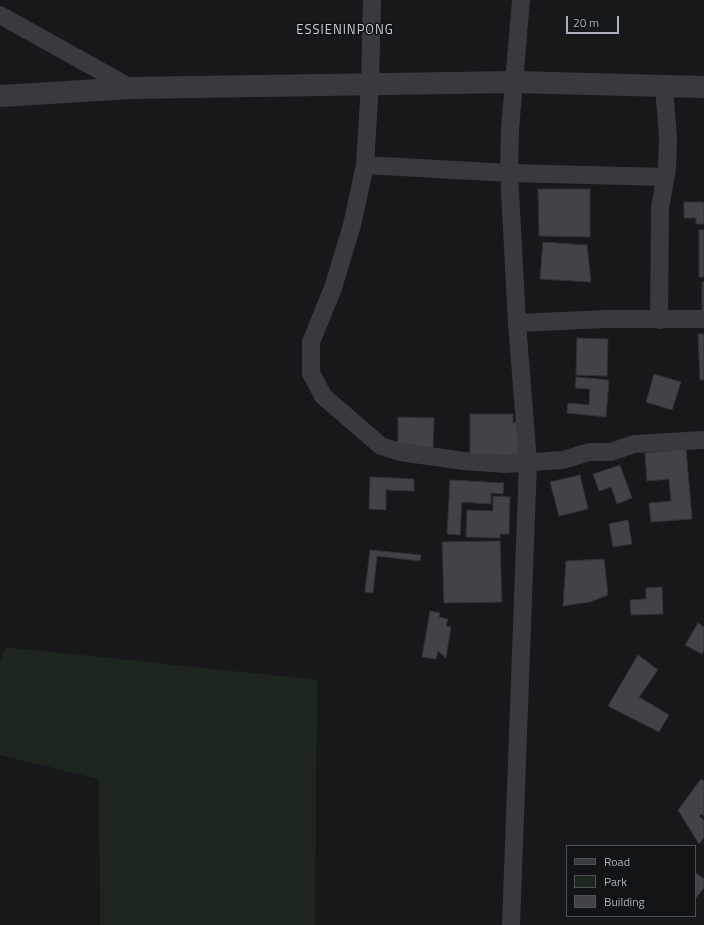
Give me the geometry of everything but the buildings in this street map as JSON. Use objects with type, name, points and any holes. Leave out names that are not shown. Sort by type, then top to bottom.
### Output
[{"type":"street","points":[[372,0],[370,85],[365,166],[352,225],[333,288],[311,342],[311,372],[323,396],[381,446],[400,452],[464,461],[505,464],[563,460],[589,452],[610,452],[634,444],[704,440]]},
{"type":"street","points":[[511,925],[528,462],[517,324],[509,173],[514,82],[521,0]]},
{"type":"street","points":[[0,15],[131,88]]},
{"type":"street","points":[[0,96],[131,88],[514,82],[704,87]]},
{"type":"street","points":[[660,320],[660,208],[665,177],[668,138],[664,86]]},
{"type":"street","points":[[365,166],[509,173],[665,177]]},
{"type":"street","points":[[517,324],[606,319],[704,319]]},
{"type":"green space","points":[[5,647],[317,680],[315,925],[100,925],[99,779],[0,755],[0,664]]},
{"type":"district","name":"ESSIENINPONG","points":[[345,31]]}]
